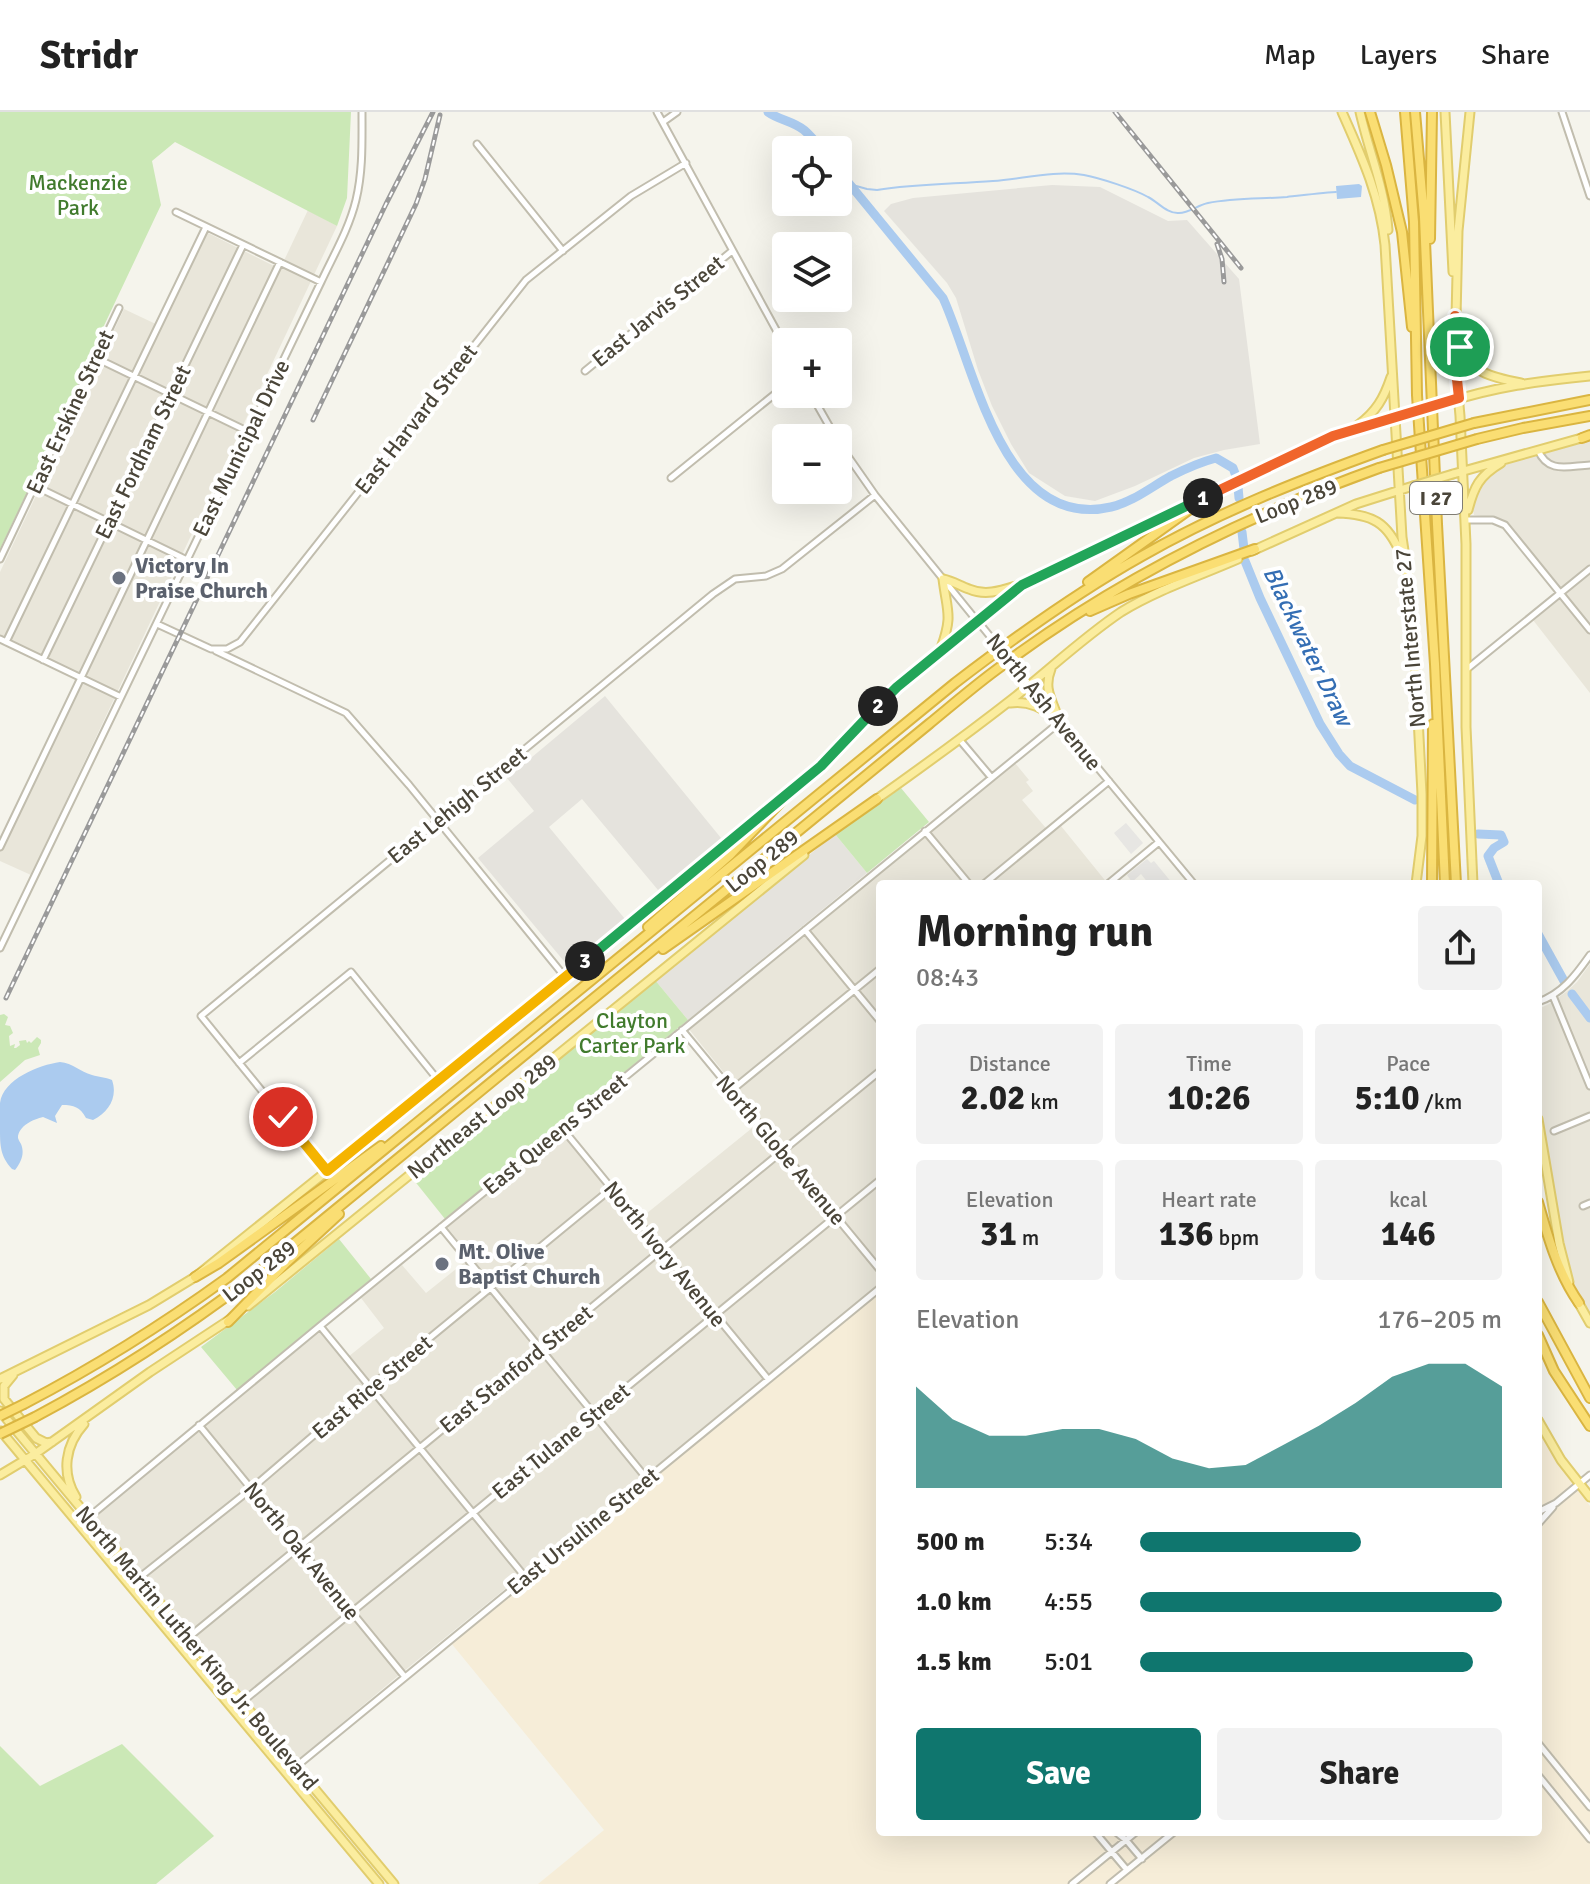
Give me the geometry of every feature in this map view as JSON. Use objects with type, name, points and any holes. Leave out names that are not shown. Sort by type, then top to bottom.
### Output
[{"type":"highway","points":[[1370,112],[1402,232],[1417,395]]},
{"type":"highway","name":"I 27","points":[[1405,112],[1414,222],[1417,395],[1435,664],[1445,880]]},
{"type":"highway","name":"I 27","points":[[1415,112],[1426,263],[1458,880]]},
{"type":"highway","points":[[1426,263],[1430,242],[1432,112]]},
{"type":"highway","name":"Loop 289","points":[[0,1414],[64,1383],[142,1337],[208,1292],[955,683],[1045,616],[1143,555],[1276,490],[1383,450],[1474,423],[1590,400]]},
{"type":"highway","name":"Loop 289","points":[[0,1432],[35,1417],[133,1361],[208,1311],[994,671],[1102,598],[1185,551],[1257,516],[1379,468],[1477,439],[1590,416]]},
{"type":"highway","points":[[1045,616],[1072,593],[1214,492]]},
{"type":"highway","points":[[1033,643],[1102,605],[1255,549]]},
{"type":"highway","points":[[1432,880],[1435,664]]},
{"type":"highway","points":[[566,1001],[730,855],[792,790]]},
{"type":"highway","points":[[594,998],[877,799]]},
{"type":"highway","points":[[195,1277],[425,1116]]},
{"type":"highway","points":[[228,1322],[287,1262],[440,1125]]},
{"type":"highway","points":[[1542,1214],[1568,1288],[1579,1303]]},
{"type":"highway","points":[[1542,1309],[1590,1398]]},
{"type":"highway","points":[[1542,1346],[1554,1371],[1590,1426]]},
{"type":"main road","name":"North Interstate 27","points":[[1342,112],[1375,189],[1383,223],[1399,490],[1414,641],[1423,809],[1416,880]]},
{"type":"main road","points":[[1360,112],[1386,206],[1388,231],[1385,245]]},
{"type":"main road","points":[[1445,112],[1455,316],[1460,347],[1466,359],[1487,375],[1521,383]]},
{"type":"main road","points":[[1470,112],[1458,231],[1455,361],[1465,520],[1466,743],[1473,880]]},
{"type":"main road","points":[[1351,430],[1380,404],[1393,371]]},
{"type":"main road","points":[[940,651],[949,623],[943,579],[976,592],[1000,591],[1022,585],[1309,445],[1459,398],[1521,383],[1590,376]]},
{"type":"main road","name":"Northeast Loop 289","points":[[0,1475],[228,1322],[792,864],[1006,704],[1123,611],[1377,496],[1587,436]]},
{"type":"main road","points":[[1465,520],[1473,490],[1481,479],[1515,456]]},
{"type":"main road","points":[[1335,513],[1368,517],[1382,525],[1395,541],[1405,566]]},
{"type":"main road","points":[[0,1379],[149,1305],[195,1277],[821,766],[897,687],[1022,585]]},
{"type":"main road","points":[[1052,667],[1046,682],[1047,689],[1060,721]]},
{"type":"main road","points":[[1006,704],[1032,704],[1060,721]]},
{"type":"main road","points":[[1542,1143],[1559,1243],[1570,1285],[1590,1323]]},
{"type":"main road","points":[[0,1372],[17,1370]]},
{"type":"main road","points":[[17,1370],[4,1386],[4,1399],[36,1438],[46,1443],[52,1442]]},
{"type":"main road","name":"North Martin Luther King Jr. Boulevard","points":[[0,1414],[394,1884]]},
{"type":"main road","points":[[91,1536],[89,1517],[71,1489],[66,1464],[75,1436],[94,1414]]},
{"type":"main road","points":[[1542,1427],[1561,1460],[1590,1497]]},
{"type":"main road","name":"North Martin Luther King Jr. Boulevard","points":[[0,1432],[91,1536],[379,1884]]},
{"type":"street","name":"East Municipal Drive","points":[[0,948],[321,282],[355,203],[362,167],[362,112]]},
{"type":"street","points":[[657,112],[775,328]]},
{"type":"street","points":[[663,122],[677,112]]},
{"type":"street","points":[[1562,112],[1590,196]]},
{"type":"street","points":[[477,144],[563,251]]},
{"type":"street","name":"East Harvard Street","points":[[211,649],[227,649],[247,636],[526,280],[631,196],[686,163]]},
{"type":"street","points":[[176,212],[321,282]]},
{"type":"street","points":[[121,697],[3,641],[206,227]]},
{"type":"street","name":"East Fordham Street","points":[[43,660],[243,245]]},
{"type":"street","name":"East Jarvis Street","points":[[585,371],[732,251]]},
{"type":"street","points":[[0,847],[280,262]]},
{"type":"street","name":"East Erskine Street","points":[[0,559],[119,308]]},
{"type":"street","points":[[96,358],[249,432]]},
{"type":"street","points":[[671,478],[772,396]]},
{"type":"street","points":[[1538,450],[1547,464],[1555,467],[1590,465]]},
{"type":"street","name":"North Ash Avenue","points":[[852,462],[943,579],[1191,880]]},
{"type":"street","points":[[35,486],[187,560]]},
{"type":"street","name":"East Lehigh Street","points":[[239,1063],[201,1016],[713,594],[740,578],[766,576],[782,569],[875,495]]},
{"type":"street","points":[[1465,520],[1493,520],[1505,525],[1590,630]]},
{"type":"street","points":[[1466,670],[1590,569]]},
{"type":"street","points":[[156,624],[346,713],[565,977]]},
{"type":"street","name":"East Queens Street","points":[[89,1517],[1060,721]]},
{"type":"street","points":[[959,738],[991,777]]},
{"type":"street","points":[[989,880],[1109,781]]},
{"type":"street","points":[[925,831],[966,880]]},
{"type":"street","points":[[1113,880],[1159,842]]},
{"type":"street","points":[[805,930],[876,1016]]},
{"type":"street","points":[[1542,1000],[1553,996],[1577,973],[1590,955]]},
{"type":"street","points":[[327,1171],[239,1063],[351,972],[438,1080]]},
{"type":"street","points":[[732,1090],[876,972]]},
{"type":"street","points":[[1553,996],[1590,1086]]},
{"type":"street","name":"North Globe Avenue","points":[[682,1030],[876,1265]]},
{"type":"street","name":"East Stanford Street","points":[[189,1637],[876,1074]]},
{"type":"street","points":[[1554,1131],[1590,1116]]},
{"type":"street","name":"North Ivory Avenue","points":[[562,1128],[768,1379]]},
{"type":"street","name":"East Tulane Street","points":[[242,1702],[876,1183]]},
{"type":"street","name":"East Rice Street","points":[[130,1585],[251,1489],[612,1188]]},
{"type":"street","points":[[1583,1206],[1590,1203]]},
{"type":"street","points":[[441,1227],[647,1479]]},
{"type":"street","name":"East Ursuline Street","points":[[287,1775],[876,1291]]},
{"type":"street","points":[[320,1326],[526,1578]]},
{"type":"street","name":"North Oak Avenue","points":[[199,1425],[405,1677]]},
{"type":"street","points":[[1542,1519],[1556,1503],[1589,1476]]},
{"type":"street","points":[[1542,1510],[1556,1503]]},
{"type":"street","points":[[1542,1748],[1590,1807]]},
{"type":"street","points":[[1542,1780],[1590,1839]]},
{"type":"street","points":[[1098,1836],[1127,1870]]},
{"type":"street","points":[[1121,1836],[1142,1859]]},
{"type":"street","points":[[1072,1884],[1131,1836]]},
{"type":"street","points":[[1110,1884],[1169,1836]]},
{"type":"shaded area","points":[[1052,185],[1100,187],[1168,221],[1187,220],[1239,279],[1260,444],[1194,458],[1095,501],[1065,496],[1029,473],[992,406],[956,298],[947,283],[884,211],[891,204],[913,198]]},
{"type":"shaded area","points":[[308,210],[337,226],[31,875],[0,861],[0,848],[82,675],[0,635],[0,572],[124,309],[160,326],[206,232],[280,269]]},
{"type":"shaded area","points":[[1590,441],[1590,693],[1533,620],[1565,593],[1503,519],[1474,515],[1472,506],[1483,481],[1499,468]]},
{"type":"shaded area","points":[[605,696],[721,838],[658,890],[582,799],[549,827],[625,919],[568,966],[478,858],[534,811],[507,778]]},
{"type":"shaded area","points":[[1015,763],[1029,780],[1026,782],[1033,791],[1022,800],[1051,834],[1061,826],[1105,880],[876,880],[876,1288],[297,1761],[93,1516],[320,1332],[343,1361],[384,1328],[361,1298],[402,1265],[426,1293],[471,1257],[447,1227],[563,1133],[636,1222],[762,1120],[688,1028]]},
{"type":"shaded area","points":[[1126,823],[1143,843],[1131,854],[1114,833]]},
{"type":"shaded area","points":[[835,834],[867,873],[688,1020],[655,980]]},
{"type":"shaded area","points":[[1147,859],[1151,863],[1154,861],[1170,880],[1146,880],[1141,874],[1131,880],[1127,875]]},
{"type":"shaded area","points":[[1590,964],[1590,1316],[1569,1268],[1542,1117],[1542,1007],[1577,982]]},
{"type":"shaded area","points":[[876,1295],[876,1836],[1542,1836],[1542,1436],[1590,1506],[1590,1884],[538,1884],[604,1830],[451,1643]]},
{"type":"green space","name":"Mackenzie Park","points":[[0,112],[351,112],[347,198],[337,226],[175,142],[152,161],[161,205],[0,549]]},
{"type":"green space","points":[[901,788],[929,822],[867,873],[835,834]]},
{"type":"green space","name":"Clayton Carter Park","points":[[655,980],[688,1020],[445,1219],[413,1179]]},
{"type":"green space","points":[[0,1015],[8,1017],[5,1025],[10,1026],[13,1033],[9,1036],[10,1046],[15,1044],[16,1048],[20,1045],[19,1041],[26,1040],[31,1043],[37,1037],[41,1043],[38,1048],[40,1055],[25,1060],[0,1082]]},
{"type":"green space","points":[[339,1239],[371,1279],[237,1390],[201,1347]]},
{"type":"green space","points":[[122,1744],[214,1836],[156,1884],[0,1884],[0,1746],[40,1786]]},
{"type":"water","points":[[1336,186],[1362,186],[1361,197],[1337,199]]},
{"type":"water","points":[[60,1062],[112,1080],[114,1092],[111,1103],[104,1113],[93,1120],[86,1118],[76,1107],[62,1105],[55,1116],[57,1123],[43,1117],[27,1124],[18,1138],[22,1158],[15,1170],[12,1169],[5,1160],[1,1145],[0,1103],[3,1094],[23,1075]]},
{"type":"waterway","name":"Blackwater Draw","points":[[768,112],[800,127],[811,136]]},
{"type":"waterway","points":[[852,185],[877,190],[1072,174],[1091,176],[1126,187],[1170,212],[1179,213],[1218,201],[1336,192]]},
{"type":"waterway","name":"Blackwater Draw","points":[[852,187],[943,298],[998,438],[1019,470],[1044,495],[1074,508],[1111,507],[1134,498],[1171,476],[1216,458],[1233,468],[1236,476]]},
{"type":"waterway","name":"Blackwater Draw","points":[[1238,487],[1239,498]]},
{"type":"waterway","name":"Blackwater Draw","points":[[1242,532],[1244,549]]},
{"type":"waterway","name":"Blackwater Draw","points":[[1245,561],[1320,724],[1339,754],[1350,766],[1415,800]]},
{"type":"waterway","name":"Blackwater Draw","points":[[1478,834],[1501,835],[1504,842],[1488,856],[1497,880]]},
{"type":"waterway","name":"Blackwater Draw","points":[[1542,941],[1564,981]]},
{"type":"waterway","name":"Blackwater Draw","points":[[1572,994],[1590,1018]]},
{"type":"railway","points":[[6,998],[433,112]]},
{"type":"railway","points":[[1115,112],[1241,268]]},
{"type":"railway","points":[[313,420],[416,204],[440,115]]},
{"type":"railway","points":[[1217,244],[1224,282]]},
{"type":"place","name":"Victory In Praise Church","points":[[119,578]]},
{"type":"place","name":"Mt. Olive Baptist Church","points":[[442,1264]]},
{"type":"route","points":[[283,1117],[327,1171],[821,766],[897,687],[1022,585],[1309,445],[1459,398],[1455,316],[1460,347]]}]
